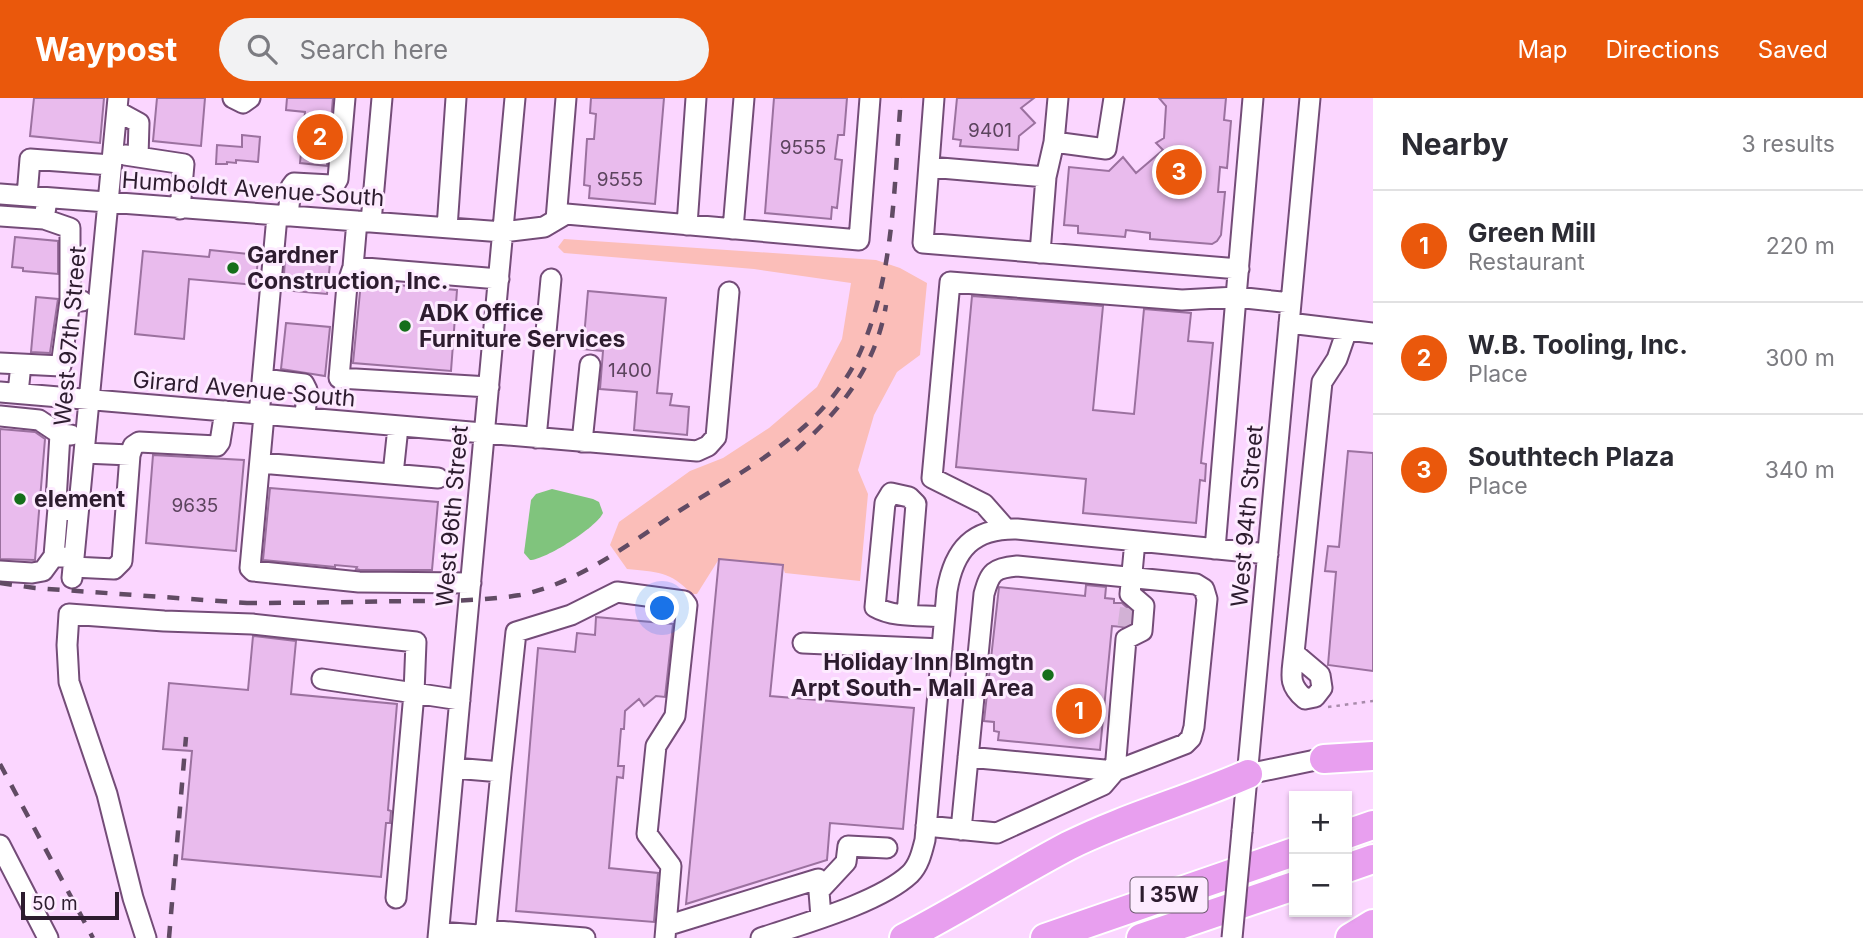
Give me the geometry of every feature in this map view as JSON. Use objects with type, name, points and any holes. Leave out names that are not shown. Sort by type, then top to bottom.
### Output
[{"type":"highway","points":[[1324,759],[1373,756]]},
{"type":"highway","points":[[904,938],[1069,846],[1127,820],[1203,794],[1248,774]]},
{"type":"highway","points":[[1352,832],[1373,825]]},
{"type":"highway","name":"I 35W","points":[[1045,938],[1289,854]]},
{"type":"highway","points":[[1352,866],[1373,859]]},
{"type":"highway","name":"I 35W","points":[[1141,938],[1289,888]]},
{"type":"highway","points":[[1350,938],[1373,924]]},
{"type":"street","points":[[233,98],[243,103],[250,98]]},
{"type":"street","points":[[345,98],[338,179],[331,185],[294,183],[282,216],[263,379],[260,463],[250,568],[253,572],[359,582],[471,583]]},
{"type":"street","points":[[382,98],[364,222],[347,285],[339,378],[489,387]]},
{"type":"street","points":[[447,228],[456,98]]},
{"type":"street","name":"West 96th Street","points":[[438,935],[515,98]]},
{"type":"street","points":[[556,219],[566,98]]},
{"type":"street","points":[[687,225],[696,98]]},
{"type":"street","points":[[733,229],[744,98]]},
{"type":"street","name":"Humboldt Avenue South","points":[[0,194],[503,232],[544,227],[566,214],[859,240],[870,98]]},
{"type":"street","points":[[934,98],[923,243],[1239,269]]},
{"type":"street","points":[[1040,253],[1046,177],[1054,142],[1058,98]]},
{"type":"street","points":[[1054,142],[1106,149],[1114,98]]},
{"type":"street","points":[[1215,549],[1253,98]]},
{"type":"street","name":"West 94th Street","points":[[1232,938],[1310,98]]},
{"type":"street","points":[[117,105],[139,123],[138,157]]},
{"type":"street","name":"West 97th Street","points":[[68,565],[78,512],[117,105]]},
{"type":"street","points":[[44,219],[30,159],[138,157],[184,164],[180,209]]},
{"type":"street","points":[[929,167],[1046,177]]},
{"type":"street","points":[[0,216],[44,219],[71,229],[70,300],[61,366],[0,363]]},
{"type":"street","points":[[353,267],[499,279]]},
{"type":"street","points":[[536,438],[551,279]]},
{"type":"street","points":[[1006,529],[985,504],[932,478],[950,282],[1182,300],[1236,298],[1291,303]]},
{"type":"street","name":"Girard Avenue South","points":[[9,392],[484,435],[697,451],[708,446],[716,437],[729,292]]},
{"type":"street","points":[[70,300],[98,302]]},
{"type":"street","points":[[1289,323],[1373,333]]},
{"type":"street","points":[[1294,653],[1322,382],[1337,359],[1346,330]]},
{"type":"street","points":[[9,392],[21,364]]},
{"type":"street","points":[[582,442],[590,365]]},
{"type":"street","points":[[263,379],[304,384],[307,390],[305,418]]},
{"type":"street","points":[[0,571],[32,573],[68,565],[114,569],[122,561],[130,455],[133,446],[139,442],[217,446],[220,443],[225,411]]},
{"type":"street","points":[[0,416],[39,419],[60,434],[85,444],[130,455]]},
{"type":"street","points":[[393,474],[398,427]]},
{"type":"street","points":[[60,434],[56,501],[68,565]]},
{"type":"street","points":[[260,463],[438,478]]},
{"type":"street","points":[[907,614],[916,504],[909,497],[891,493],[885,503],[876,607],[885,613],[944,617]]},
{"type":"street","points":[[58,508],[78,512]]},
{"type":"street","points":[[761,938],[869,898],[910,874],[918,864],[926,826],[949,577],[961,551],[978,536],[1006,529],[1268,554]]},
{"type":"street","points":[[926,826],[998,833],[1103,785],[1115,771],[1127,633],[1142,631],[1144,606],[1131,592],[1135,541]]},
{"type":"street","points":[[961,830],[968,757],[984,594],[989,576],[1001,568],[1017,566],[1131,592],[1196,584],[1204,589],[1207,599],[1194,726],[1191,738],[1185,744],[1115,771],[968,757]]},
{"type":"street","points":[[485,934],[516,632],[571,615],[617,593],[684,601],[687,605],[676,716],[656,746],[647,834],[671,866],[666,932],[818,879],[821,917]]},
{"type":"street","points":[[146,938],[107,794],[69,682],[69,614],[252,624],[416,642],[396,898]]},
{"type":"street","points":[[803,643],[942,649]]},
{"type":"street","points":[[322,679],[460,700]]},
{"type":"street","points":[[1248,774],[1373,746]]},
{"type":"street","points":[[454,768],[501,772]]},
{"type":"street","points":[[0,845],[48,938]]},
{"type":"street","points":[[819,891],[846,862],[848,846],[887,848]]},
{"type":"street","points":[[438,935],[585,938]]},
{"type":"shaded area","points":[[564,239],[876,260],[900,268],[927,283],[920,355],[897,372],[874,415],[858,470],[868,494],[860,581],[785,573],[782,565],[719,559],[697,594],[692,594],[670,577],[627,569],[610,545],[619,522],[690,471],[723,458],[769,428],[817,387],[842,339],[851,283],[754,269],[564,253],[558,247]]},
{"type":"shaded area","points":[[552,489],[593,499],[599,502],[603,513],[570,542],[547,555],[530,560],[524,553],[531,500],[536,494]]},
{"type":"building","points":[[34,98],[104,98],[100,143],[30,136]]},
{"type":"building","points":[[157,98],[205,98],[201,146],[153,141]]},
{"type":"building","points":[[287,98],[333,98],[327,166],[300,163],[305,112],[286,110]]},
{"type":"building","points":[[591,98],[664,98],[655,204],[589,198],[590,186],[584,185],[587,139],[594,139],[596,114],[590,113]]},
{"type":"building","points":[[774,98],[847,98],[844,135],[838,135],[835,159],[842,160],[837,208],[832,207],[831,219],[765,213]]},
{"type":"building","points":[[957,98],[1034,98],[1021,108],[1035,123],[1019,136],[1018,150],[960,146],[961,140],[953,139]]},
{"type":"building","points":[[1159,98],[1226,98],[1224,120],[1231,121],[1227,168],[1220,167],[1218,192],[1225,192],[1221,235],[1217,241],[1212,244],[1150,239],[1150,233],[1126,230],[1125,237],[1078,233],[1078,226],[1064,225],[1069,167],[1109,171],[1123,157],[1136,173],[1163,150],[1156,143],[1164,138],[1166,106]]},
{"type":"building","points":[[242,135],[260,137],[258,162],[236,160],[236,163],[216,164],[217,145],[242,147]]},
{"type":"building","points":[[15,237],[58,241],[58,274],[23,271],[23,268],[12,267]]},
{"type":"building","points":[[210,250],[258,255],[256,285],[189,279],[184,339],[135,334],[143,251],[209,257]]},
{"type":"building","points":[[285,259],[330,263],[327,294],[283,290]]},
{"type":"building","name":"ADK Office Furniture Services","points":[[361,282],[457,290],[451,371],[353,363]]},
{"type":"building","points":[[588,291],[666,298],[657,393],[672,394],[670,405],[689,407],[687,435],[634,430],[637,392],[600,389],[603,351],[583,349]]},
{"type":"building","points":[[972,296],[1103,306],[1093,410],[1134,414],[1144,309],[1191,313],[1188,341],[1213,343],[1201,463],[1206,464],[1205,481],[1200,480],[1196,523],[1083,513],[1086,479],[956,467]]},
{"type":"building","points":[[36,297],[58,299],[50,353],[31,352]]},
{"type":"building","points":[[286,323],[330,327],[325,376],[281,369]]},
{"type":"building","name":"element","points":[[0,429],[35,432],[45,439],[35,560],[0,559]]},
{"type":"building","points":[[1348,451],[1373,453],[1373,671],[1328,665],[1336,572],[1325,571],[1328,546],[1339,547]]},
{"type":"building","points":[[153,455],[244,460],[236,551],[146,543]]},
{"type":"building","points":[[270,488],[438,502],[432,570],[360,570],[356,569],[357,567],[263,560]]},
{"type":"building","points":[[719,559],[783,565],[770,696],[914,708],[903,829],[830,823],[827,860],[686,904]]},
{"type":"building","name":"Holiday Inn Blmgtn Arpt South- Mall Area","points":[[1086,585],[1106,587],[1105,598],[1114,599],[1114,603],[1122,603],[1131,611],[1130,623],[1123,627],[1112,626],[1100,750],[998,740],[999,732],[994,731],[994,722],[984,721],[999,587],[1085,596]]},
{"type":"building","points":[[596,617],[673,624],[665,697],[656,696],[644,706],[639,699],[625,711],[618,766],[624,766],[623,778],[617,777],[609,868],[658,873],[654,922],[516,911],[538,648],[575,652],[577,633],[595,635]]},
{"type":"building","points":[[253,636],[296,641],[291,694],[397,704],[388,810],[391,811],[390,823],[386,823],[381,877],[182,859],[192,751],[163,749],[169,683],[248,690]]},
{"type":"tunnel","points":[[1127,627],[1130,604]]},
{"type":"railway","points":[[245,603],[465,600],[506,597],[542,589],[603,561],[776,449],[806,425],[838,390],[857,359],[873,318],[887,257],[901,98]]},
{"type":"railway","points":[[796,450],[828,419],[854,385],[874,348],[886,305]]},
{"type":"railway","points":[[0,583],[35,588],[247,603]]},
{"type":"railway","points":[[169,938],[186,737]]},
{"type":"railway","points":[[0,764],[93,938]]},
{"type":"place","name":"W.B. Tooling, Inc.","points":[[320,137]]},
{"type":"place","name":"Southtech Plaza","points":[[1179,172]]},
{"type":"place","name":"Gardner Construction, Inc.","points":[[233,268]]},
{"type":"place","name":"ADK Office Furniture Services","points":[[405,326]]},
{"type":"place","name":"element","points":[[20,499]]},
{"type":"place","name":"Holiday Inn Blmgtn Arpt South- Mall Area","points":[[1048,675]]},
{"type":"place","name":"Green Mill","points":[[1079,711]]}]
